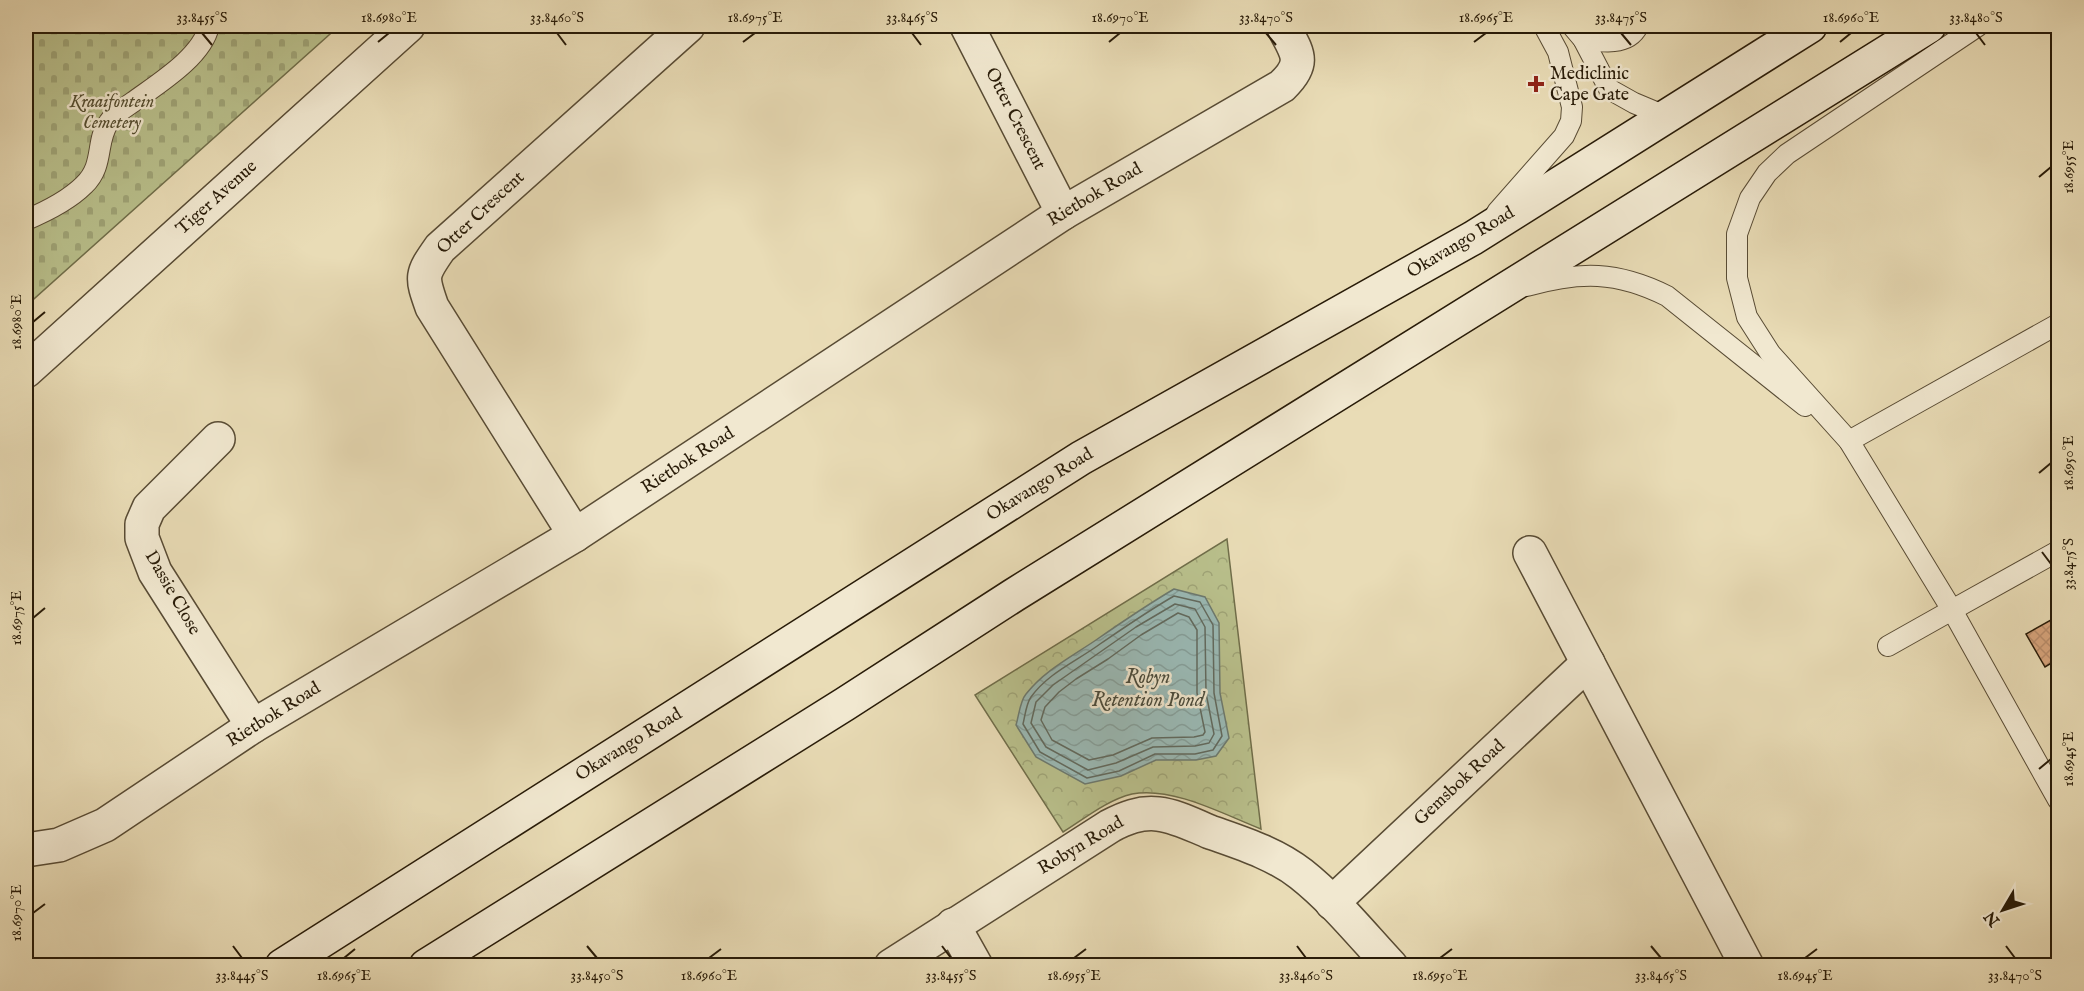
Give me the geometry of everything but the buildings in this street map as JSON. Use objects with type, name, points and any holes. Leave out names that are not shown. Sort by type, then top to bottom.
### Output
[{"type":"street","name":"Tiger Avenue","points":[[26,371],[408,26]]},
{"type":"street","name":"Otter Crescent","points":[[575,535],[432,307],[424,284],[426,270],[440,248],[688,26]]},
{"type":"street","name":"Otter Crescent","points":[[967,26],[1063,213]]},
{"type":"street","name":"Rietbok Road","points":[[26,850],[59,845],[105,825],[253,726],[575,535],[1063,213],[1282,86],[1297,67],[1295,48],[1283,26]]},
{"type":"street","name":"Okavango Road","points":[[282,966],[1081,458],[1473,238],[1810,26]]},
{"type":"street","points":[[426,966],[1495,295],[1929,26]]},
{"type":"street","name":"Dassie Close","points":[[218,439],[148,508],[142,524],[142,538],[155,572],[253,726]]},
{"type":"street","points":[[1530,553],[1747,966]]},
{"type":"street","name":"Gemsbok Road","points":[[1332,903],[1588,663]]},
{"type":"street","name":"Robyn Road","points":[[891,966],[1110,826],[1124,819],[1157,814],[1174,818],[1268,854],[1301,874],[1332,903],[1391,966]]},
{"type":"street","points":[[953,925],[976,966]]},
{"type":"lane","points":[[26,220],[56,205],[84,186],[99,160],[102,139],[108,122],[166,79],[207,37],[209,26]]},
{"type":"lane","points":[[1473,238],[1564,136],[1571,121],[1572,107],[1558,52],[1544,26]]},
{"type":"lane","points":[[1577,32],[1598,41],[1620,40],[1630,36],[1638,26]]},
{"type":"lane","points":[[1978,26],[1787,154],[1767,173],[1749,198],[1737,234],[1737,278],[1747,317],[1770,353],[1850,441],[1952,610],[2058,800]]},
{"type":"lane","points":[[1577,32],[1609,89],[1634,104],[1665,116]]},
{"type":"lane","points":[[1495,295],[1543,281],[1578,276],[1605,275],[1643,284],[1667,296],[1850,441]]},
{"type":"lane","points":[[1850,441],[2058,324]]},
{"type":"lane","points":[[1888,646],[2058,551]]},
{"type":"green space","name":"Kraaifontein Cemetery","points":[[26,26],[339,26],[26,306]]},
{"type":"green space","points":[[1227,539],[1261,829],[1198,803],[1164,794],[1148,793],[1132,794],[1114,801],[1063,832],[975,695]]},
{"type":"water","name":"Robyn Retention Pond","points":[[1174,589],[1205,597],[1219,623],[1220,693],[1229,738],[1216,756],[1196,760],[1156,760],[1121,776],[1085,784],[1036,757],[1016,725],[1021,704],[1033,685],[1059,664]]},
{"type":"place","name":"Mediclinic Cape Gate","points":[[1536,84]]}]
